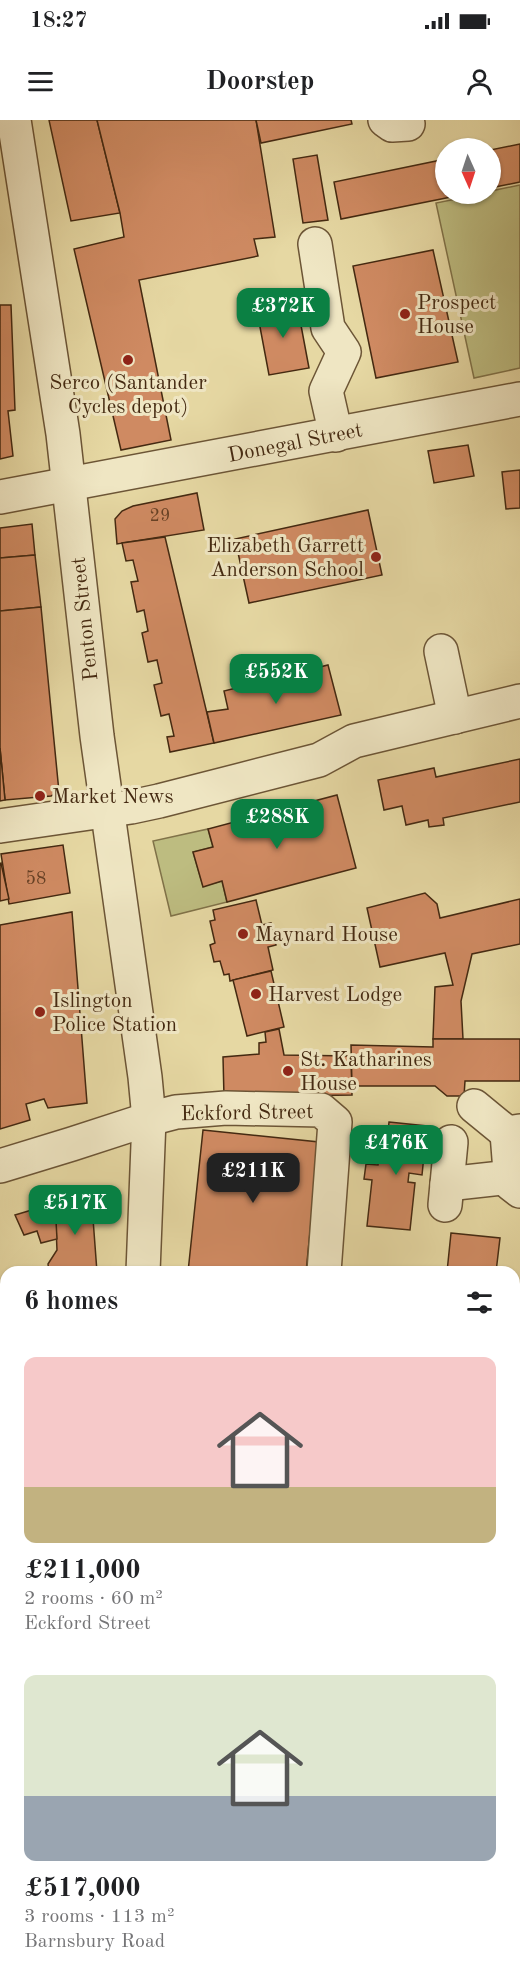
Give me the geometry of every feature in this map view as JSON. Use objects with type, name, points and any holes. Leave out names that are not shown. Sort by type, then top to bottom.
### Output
[{"type":"street","name":"Penton Street","points":[[14,120],[70,485],[97,736],[145,1077],[149,1119],[143,1266]]},
{"type":"street","points":[[315,244],[328,328],[344,352],[326,391],[336,435]]},
{"type":"street","name":"Donegal Street","points":[[0,497],[520,399]]},
{"type":"street","points":[[441,651],[455,717]]},
{"type":"street","points":[[0,826],[159,801],[319,760],[354,741],[520,701]]},
{"type":"street","points":[[451,1142],[446,1195],[515,1184],[514,1132],[474,1106]]},
{"type":"street","name":"Eckford Street","points":[[149,1119],[176,1112],[209,1109],[321,1110],[335,1122],[324,1266]]},
{"type":"street","points":[[0,1166],[149,1119]]},
{"type":"shaded area","points":[[520,185],[520,368],[474,378],[436,204],[501,204],[501,189]]},
{"type":"shaded area","points":[[208,829],[213,847],[193,852],[203,886],[222,881],[227,902],[171,916],[153,841]]},
{"type":"building","points":[[49,120],[97,120],[120,213],[71,221]]},
{"type":"building","name":"Serco (Santander Cycles depot)","points":[[97,120],[256,120],[275,237],[254,239],[258,256],[139,280],[171,440],[121,450],[74,249],[124,237]]},
{"type":"building","points":[[256,120],[351,120],[352,124],[261,143]]},
{"type":"building","points":[[520,144],[520,182],[501,186],[501,148]]},
{"type":"building","points":[[317,155],[328,220],[303,223],[293,159]]},
{"type":"building","points":[[435,161],[435,200],[341,219],[334,182]]},
{"type":"building","name":"Prospect House","points":[[433,250],[458,362],[376,378],[353,266]]},
{"type":"building","points":[[297,304],[309,368],[269,375],[257,311]]},
{"type":"building","points":[[0,305],[11,305],[15,410],[8,411],[13,456],[0,459]]},
{"type":"building","points":[[468,445],[474,476],[434,483],[428,451]]},
{"type":"building","points":[[520,470],[520,508],[506,509],[502,472]]},
{"type":"building","points":[[197,493],[204,530],[117,544],[115,519],[122,511],[133,506]]},
{"type":"building","points":[[368,510],[382,575],[249,603],[235,539]]},
{"type":"building","points":[[32,524],[35,555],[0,558],[0,528]]},
{"type":"building","points":[[165,537],[214,743],[170,752],[167,737],[174,736],[169,714],[161,716],[154,685],[162,683],[157,660],[148,662],[142,633],[148,631],[144,610],[137,612],[131,582],[138,581],[133,560],[126,561],[122,543]]},
{"type":"building","points":[[35,555],[41,607],[0,611],[0,558]]},
{"type":"building","points":[[41,607],[59,792],[51,796],[5,800],[0,748],[0,611]]},
{"type":"building","points":[[328,665],[341,715],[214,743],[207,712],[228,709],[224,691]]},
{"type":"building","points":[[0,748],[5,800],[0,801]]},
{"type":"building","points":[[520,759],[520,802],[443,818],[444,825],[429,827],[428,820],[406,825],[402,806],[384,810],[378,780],[434,768],[436,777]]},
{"type":"building","points":[[337,795],[356,868],[227,902],[222,881],[203,887],[193,852],[213,847],[208,829]]},
{"type":"building","points":[[63,845],[70,893],[9,904],[1,854]]},
{"type":"building","points":[[0,864],[9,899],[0,901]]},
{"type":"building","points":[[425,893],[437,904],[440,918],[520,899],[520,944],[472,954],[461,1001],[463,1039],[433,1039],[435,987],[453,985],[445,953],[380,967],[367,908]]},
{"type":"building","name":"Maynard House","points":[[256,900],[262,925],[271,923],[276,945],[268,947],[273,970],[230,981],[229,974],[224,975],[220,961],[214,962],[210,945],[215,943],[210,921],[215,920],[213,910]]},
{"type":"building","name":"Islington Police Station","points":[[72,912],[87,1103],[48,1108],[44,1099],[26,1104],[30,1120],[0,1129],[0,925]]},
{"type":"building","name":"Harvest Lodge","points":[[271,971],[284,1027],[247,1036],[233,980]]},
{"type":"building","name":"St. Katharines House","points":[[279,1029],[284,1055],[351,1056],[352,1095],[224,1097],[223,1057],[259,1054],[259,1043],[266,1042],[265,1032]]},
{"type":"building","points":[[433,1039],[520,1039],[520,1081],[465,1081],[464,1096],[447,1096],[435,1086],[352,1086],[351,1045],[433,1047]]},
{"type":"building","points":[[389,1122],[427,1126],[422,1175],[409,1173],[408,1182],[415,1183],[410,1230],[367,1226],[372,1180],[364,1179],[366,1164],[378,1165],[382,1131],[388,1132]]},
{"type":"building","points":[[203,1130],[319,1142],[307,1266],[189,1266]]},
{"type":"building","points":[[91,1192],[97,1266],[48,1266],[57,1250],[55,1203]]},
{"type":"building","points":[[55,1203],[57,1239],[41,1243],[37,1231],[24,1235],[15,1215]]},
{"type":"building","points":[[451,1233],[500,1238],[497,1266],[448,1266]]},
{"type":"place","name":"Prospect House","points":[[405,314]]},
{"type":"place","name":"Serco (Santander Cycles depot)","points":[[128,360]]},
{"type":"place","name":"Elizabeth Garrett Anderson School","points":[[376,557]]},
{"type":"place","name":"Market News","points":[[40,796]]},
{"type":"place","name":"Maynard House","points":[[243,934]]},
{"type":"place","name":"Harvest Lodge","points":[[256,994]]},
{"type":"place","name":"Islington Police Station","points":[[40,1012]]},
{"type":"place","name":"St. Katharines House","points":[[288,1071]]}]
